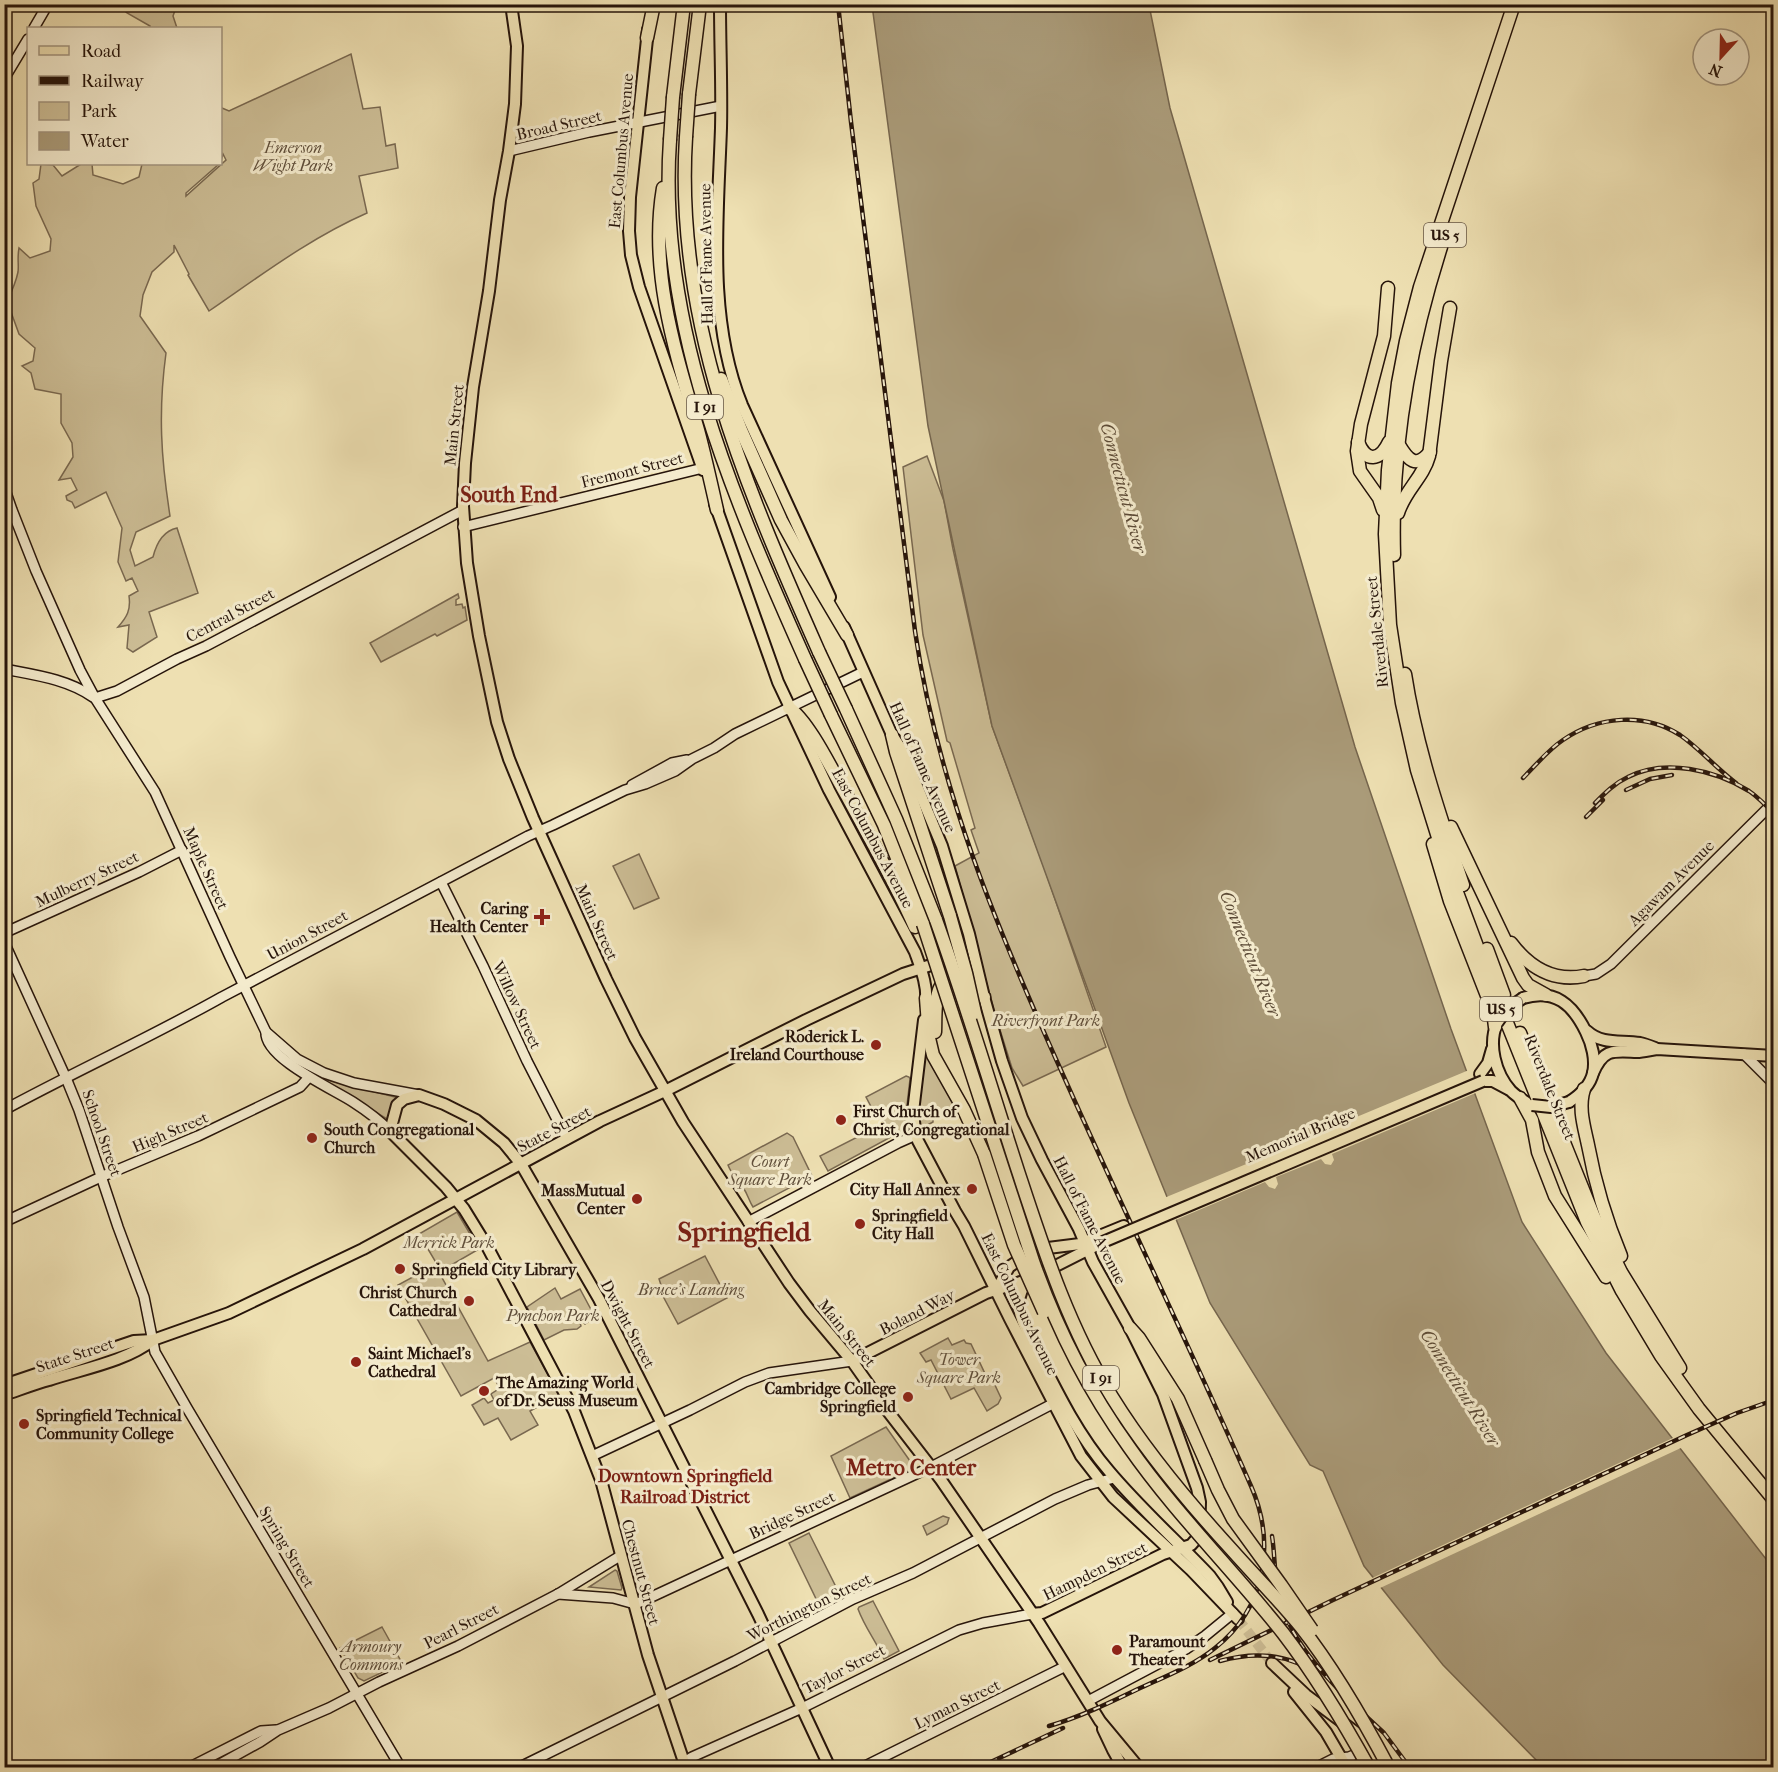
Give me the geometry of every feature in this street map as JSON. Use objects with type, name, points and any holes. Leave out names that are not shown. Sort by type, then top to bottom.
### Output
[{"type":"highway","points":[[647,39],[652,4]]},
{"type":"highway","name":"I 91","points":[[684,4],[673,97],[669,206],[675,272],[694,370],[739,502],[776,594],[880,818],[956,1021],[1041,1283],[1063,1335],[1115,1427],[1141,1465],[1297,1652],[1335,1709],[1369,1767]]},
{"type":"highway","name":"I 91","points":[[700,4],[686,137],[686,218],[694,292],[709,364],[736,449],[784,572],[897,819],[936,920],[1061,1297],[1081,1342],[1111,1396],[1143,1444],[1184,1496],[1301,1628],[1341,1684],[1389,1767]]},
{"type":"highway","name":"US 5","points":[[1392,432],[1402,362],[1417,298],[1514,4]]},
{"type":"highway","name":"US 5","points":[[1399,445],[1407,383],[1428,291],[1522,4]]},
{"type":"highway","points":[[670,144],[659,224],[664,296],[674,350],[698,431],[717,510]]},
{"type":"highway","points":[[1385,518],[1379,498],[1360,471],[1357,458],[1358,442],[1384,334],[1388,288]]},
{"type":"highway","points":[[694,292],[723,385],[774,505],[805,564],[847,635]]},
{"type":"highway","points":[[1394,529],[1402,502],[1424,470],[1431,452],[1441,362],[1450,308]]},
{"type":"highway","points":[[1358,442],[1366,455],[1378,457],[1385,449],[1392,432]]},
{"type":"highway","name":"Riverdale Street","points":[[1392,432],[1385,518],[1391,632],[1405,721],[1421,769],[1445,860],[1564,1168],[1587,1222],[1622,1291],[1696,1393],[1773,1487]]},
{"type":"highway","points":[[1399,445],[1407,457],[1416,461],[1423,460],[1431,452]]},
{"type":"highway","name":"Riverdale Street","points":[[1399,445],[1394,529],[1397,603],[1403,659],[1421,769]]},
{"type":"highway","points":[[789,708],[805,723],[919,926]]},
{"type":"highway","points":[[892,735],[950,916],[970,992],[984,1064]]},
{"type":"highway","points":[[1421,769],[1524,979],[1530,986],[1546,995]]},
{"type":"highway","points":[[1421,769],[1424,808],[1440,873],[1496,1025]]},
{"type":"highway","points":[[1498,927],[1525,959],[1540,970],[1557,977],[1584,976]]},
{"type":"highway","points":[[933,1055],[937,996],[941,984],[951,978],[960,978],[969,982],[984,997]]},
{"type":"highway","points":[[927,998],[929,1038],[933,1055],[968,1117],[984,1154],[1005,1220],[1023,1266],[1058,1339],[1090,1386]]},
{"type":"highway","points":[[1584,1089],[1581,1114],[1597,1188],[1645,1322]]},
{"type":"highway","points":[[1516,1094],[1532,1120],[1542,1163],[1559,1204],[1613,1286],[1645,1322]]},
{"type":"highway","name":"Riverdale Street","points":[[1645,1322],[1699,1409],[1773,1500]]},
{"type":"highway","points":[[1130,1328],[1139,1338],[1178,1399],[1229,1513],[1304,1618],[1328,1656],[1341,1684]]},
{"type":"highway","points":[[1234,1552],[1319,1665],[1382,1767]]},
{"type":"main road","points":[[35,27],[48,4]]},
{"type":"main road","name":"Main Street","points":[[511,4],[517,46],[517,66],[509,151],[473,387],[464,472],[463,510],[469,579],[497,722],[520,787],[611,988],[635,1038],[683,1122],[802,1301],[852,1361],[981,1537],[1088,1701],[1123,1767]]},
{"type":"main road","name":"Hall of Fame Avenue","points":[[720,4],[721,106],[717,231],[720,316],[734,384],[892,735],[902,750],[942,846],[969,934],[1004,1067],[1026,1127],[1163,1394],[1191,1468],[1199,1497],[1199,1536],[1191,1545],[1182,1548]]},
{"type":"main road","name":"East Columbus Avenue","points":[[647,39],[629,206],[630,255],[641,294],[774,673],[829,790],[907,935],[921,967],[927,998],[914,1112],[916,1135],[996,1290],[1057,1401],[1114,1478],[1218,1587],[1236,1616]]},
{"type":"main road","points":[[4,79],[27,41]]},
{"type":"main road","name":"Broad Street","points":[[509,151],[589,132],[721,106]]},
{"type":"main road","name":"Fremont Street","points":[[463,526],[703,468]]},
{"type":"main road","name":"Maple Street","points":[[4,487],[36,571],[80,669],[95,698],[152,788],[266,1032],[267,1043],[286,1062],[361,1107],[390,1131],[456,1199]]},
{"type":"main road","name":"Central Street","points":[[95,698],[117,691],[206,646],[463,510]]},
{"type":"main road","points":[[4,669],[79,687],[95,698]]},
{"type":"main road","name":"Union Street","points":[[4,1110],[540,831],[625,790],[675,771],[743,730],[864,672]]},
{"type":"main road","name":"Agawam Avenue","points":[[1584,976],[1596,974],[1611,964],[1773,802]]},
{"type":"main road","name":"Mulberry Street","points":[[4,933],[182,850]]},
{"type":"main road","name":"Willow Street","points":[[441,882],[567,1139]]},
{"type":"main road","name":"School Street","points":[[4,942],[66,1078],[144,1297],[153,1340]]},
{"type":"main road","name":"State Street","points":[[4,1385],[134,1341],[153,1340],[229,1313],[363,1249],[600,1121],[806,1020],[921,967],[972,951]]},
{"type":"main road","points":[[1593,1073],[1592,1048],[1585,1029],[1575,1013],[1557,999],[1546,995],[1534,995],[1523,998],[1507,1009],[1496,1025],[1489,1061],[1482,1077],[1496,1082],[1532,1105],[1551,1107],[1569,1102],[1584,1089],[1593,1073],[1600,1060],[1609,1052],[1617,1050],[1640,1052],[1657,1049],[1773,1056]]},
{"type":"main road","points":[[1585,1029],[1600,1039],[1641,1043],[1657,1049]]},
{"type":"main road","name":"Dwight Street","points":[[266,1032],[297,1059],[324,1073],[354,1083],[419,1095],[450,1106],[476,1120],[500,1138],[521,1164],[599,1299],[772,1642],[831,1767]]},
{"type":"main road","points":[[1492,1043],[1497,1064],[1516,1094]]},
{"type":"main road","points":[[1744,1054],[1773,1084]]},
{"type":"main road","name":"High Street","points":[[4,1222],[101,1177],[225,1124],[300,1087],[309,1077]]},
{"type":"main road","name":"Memorial Bridge","points":[[1101,1239],[1482,1077]]},
{"type":"main road","points":[[390,1131],[397,1105],[404,1099],[419,1095]]},
{"type":"main road","points":[[748,1222],[916,1135]]},
{"type":"main road","name":"Chestnut Street","points":[[456,1199],[488,1248],[522,1312],[574,1411],[592,1456],[601,1480],[634,1604],[682,1766]]},
{"type":"main road","name":"Boland Way","points":[[852,1361],[984,1294],[1030,1279],[1101,1239]]},
{"type":"main road","name":"Boland Way","points":[[996,1290],[1008,1269],[1029,1253],[1070,1246],[1086,1246]]},
{"type":"main road","name":"East Columbus Avenue","points":[[1030,1279],[1022,1289],[1020,1297],[1021,1317],[1078,1452],[1100,1482],[1121,1505],[1236,1616]]},
{"type":"main road","name":"State Street","points":[[4,1395],[141,1349],[153,1340]]},
{"type":"main road","name":"Spring Street","points":[[153,1340],[155,1352],[181,1398],[401,1767]]},
{"type":"main road","points":[[592,1456],[745,1382],[769,1373],[852,1361]]},
{"type":"main road","name":"Bridge Street","points":[[634,1604],[931,1467],[1057,1401]]},
{"type":"main road","name":"Worthington Street","points":[[518,1767],[772,1642],[853,1599],[894,1582],[1055,1499],[1088,1485],[1114,1478]]},
{"type":"main road","name":"Hampden Street","points":[[1032,1614],[1042,1613],[1171,1551],[1182,1548]]},
{"type":"main road","name":"Pearl Street","points":[[213,1767],[278,1730],[461,1644],[558,1594],[621,1556]]},
{"type":"main road","points":[[558,1594],[613,1598],[634,1604]]},
{"type":"main road","name":"Taylor Street","points":[[682,1766],[721,1743],[802,1708],[959,1630],[1032,1614]]},
{"type":"main road","points":[[1088,1701],[1186,1649],[1236,1616]]},
{"type":"main road","points":[[1345,1763],[1326,1732],[1272,1663],[1306,1695],[1362,1737],[1382,1767]]},
{"type":"main road","name":"Lyman Street","points":[[861,1767],[1066,1666]]},
{"type":"main road","name":"Main Street","points":[[1100,1721],[1139,1767]]},
{"type":"main road","name":"Pearl Street","points":[[188,1767],[205,1764],[261,1731],[278,1730]]},
{"type":"main road","points":[[1345,1763],[1357,1752],[1372,1750]]},
{"type":"main road","points":[[1315,1767],[1333,1759],[1345,1763]]},
{"type":"green space","points":[[118,5],[177,5],[173,16],[177,27],[150,27]]},
{"type":"green space","name":"Emerson Wight Park","points":[[351,54],[363,109],[380,107],[386,146],[395,144],[398,168],[359,176],[367,213],[305,246],[209,311],[174,245],[174,252],[152,272],[143,295],[140,316],[166,353],[162,395],[162,435],[164,474],[170,516],[136,532],[130,550],[135,566],[153,557],[161,539],[168,532],[177,528],[198,593],[149,612],[157,637],[133,652],[127,648],[129,625],[118,627],[128,613],[129,596],[138,591],[132,578],[126,581],[118,562],[122,528],[106,492],[75,508],[72,502],[67,500],[66,496],[77,490],[71,478],[59,480],[73,457],[72,443],[61,423],[61,394],[35,389],[31,373],[22,366],[33,361],[35,348],[19,334],[7,301],[18,272],[19,248],[30,258],[50,251],[51,239],[36,206],[33,183],[39,179],[41,165],[53,165],[62,176],[79,165],[92,165],[93,175],[123,184],[139,177],[142,165],[218,165],[186,193],[186,196],[226,160],[223,154],[222,158],[222,108],[229,111]]},
{"type":"green space","name":"Riverfront Park","points":[[927,456],[944,501],[992,726],[1106,1047],[1023,1086],[1012,1068],[995,1014],[955,866],[979,853],[971,830],[975,828],[950,743],[947,741],[923,635],[903,467]]},
{"type":"green space","points":[[458,594],[456,605],[462,604],[463,608],[465,607],[467,620],[381,662],[370,643]]},
{"type":"green space","points":[[639,854],[659,898],[634,909],[613,866]]},
{"type":"green space","points":[[926,1049],[956,1104],[933,1117],[933,1122],[922,1128],[919,1126],[918,1113]]},
{"type":"green space","name":"Court Square Park","points":[[906,1076],[910,1079],[902,1131],[828,1171],[820,1156],[885,1123],[877,1113],[875,1114],[866,1097]]},
{"type":"green space","points":[[319,1078],[399,1098],[387,1119]]},
{"type":"green space","name":"Court Square Park","points":[[787,1133],[793,1137],[812,1176],[753,1207],[728,1165]]},
{"type":"green space","name":"Merrick Park","points":[[457,1212],[479,1249],[441,1271],[419,1234]]},
{"type":"green space","name":"Bruce's Landing","points":[[705,1256],[727,1298],[678,1324],[658,1287],[661,1285],[659,1279]]},
{"type":"green space","points":[[435,1265],[488,1361],[530,1342],[559,1395],[530,1411],[538,1425],[511,1440],[498,1418],[484,1425],[472,1405],[484,1398],[488,1403],[494,1400],[491,1394],[500,1388],[494,1378],[461,1396],[398,1285]]},
{"type":"green space","name":"Pynchon Park","points":[[555,1288],[561,1299],[580,1289],[595,1317],[585,1324],[580,1323],[581,1326],[577,1329],[564,1330],[544,1340],[527,1307]]},
{"type":"green space","name":"Tower Square Park","points":[[948,1338],[952,1345],[964,1340],[971,1344],[989,1382],[993,1381],[1001,1398],[998,1404],[987,1411],[974,1388],[951,1399],[931,1360],[926,1362],[920,1353]]},
{"type":"green space","points":[[886,1427],[915,1468],[850,1498],[831,1456]]},
{"type":"green space","points":[[943,1516],[949,1518],[947,1524],[927,1535],[923,1526]]},
{"type":"green space","points":[[809,1533],[842,1599],[821,1609],[789,1543]]},
{"type":"green space","points":[[615,1570],[621,1590],[589,1587]]},
{"type":"green space","points":[[873,1601],[899,1651],[884,1659],[858,1609]]},
{"type":"green space","name":"Armoury Commons","points":[[382,1627],[402,1663],[364,1681],[358,1678],[340,1648]]},
{"type":"water","name":"Connecticut River","points":[[872,5],[1149,5],[1170,108],[1355,747],[1451,1029],[1522,1222],[1606,1353],[1773,1568],[1773,1767],[1543,1767],[1443,1665],[1364,1566],[1323,1471],[1310,1465],[1210,1303],[1129,1103],[992,726],[928,426]]},
{"type":"pier","points":[[1469,1070],[1478,1092],[1332,1154],[1334,1160],[1331,1165],[1325,1164],[1321,1159],[1276,1177],[1278,1184],[1275,1189],[1269,1187],[1265,1182],[1173,1221],[1164,1198],[1256,1160],[1254,1152],[1257,1147],[1263,1149],[1267,1155],[1312,1136],[1310,1129],[1313,1124],[1319,1125],[1323,1131]]},
{"type":"pier","points":[[1675,1437],[1683,1447],[1378,1589],[1370,1579]]},
{"type":"tunnel","points":[[1238,1619],[1272,1663]]},
{"type":"railway","points":[[838,4],[915,631],[925,690],[939,747],[955,804],[994,914],[1087,1128],[1251,1486],[1259,1508],[1263,1530],[1262,1573],[1255,1594],[1246,1614],[1215,1648],[1168,1676],[1049,1726]]},
{"type":"railway","points":[[1523,778],[1552,748],[1577,732],[1606,722],[1636,720],[1666,728],[1680,735],[1736,783]]},
{"type":"railway","points":[[1595,803],[1614,785],[1628,777],[1642,771],[1674,768],[1706,772],[1721,777],[1752,793],[1774,813]]},
{"type":"railway","points":[[1626,790],[1650,779],[1672,775]]},
{"type":"railway","points":[[1586,817],[1603,800]]},
{"type":"railway","points":[[1210,1660],[1687,1435],[1774,1400]]},
{"type":"railway","points":[[1272,1536],[1276,1578],[1282,1608],[1305,1650],[1348,1699]]},
{"type":"railway","points":[[1220,1661],[1246,1656],[1272,1656],[1297,1663],[1320,1676]]},
{"type":"railway","points":[[1343,1695],[1384,1733],[1410,1768]]},
{"type":"railway","points":[[978,1768],[1063,1728]]},
{"type":"place","name":"Caring Health Center","points":[[542,917]]},
{"type":"place","name":"Roderick L. Ireland Courthouse","points":[[876,1045]]},
{"type":"place","name":"First Church of Christ, Congregational","points":[[841,1120]]},
{"type":"place","name":"South Congregational Church","points":[[312,1138]]},
{"type":"place","name":"City Hall Annex","points":[[972,1189]]},
{"type":"place","name":"MassMutual Center","points":[[637,1199]]},
{"type":"place","name":"Springfield City Hall","points":[[860,1224]]},
{"type":"place","name":"Springfield City Library","points":[[400,1269]]},
{"type":"place","name":"Christ Church Cathedral","points":[[469,1301]]},
{"type":"place","name":"Saint Michael's Cathedral","points":[[356,1362]]},
{"type":"place","name":"The Amazing World of Dr. Seuss Museum","points":[[484,1391]]},
{"type":"place","name":"Cambridge College Springfield","points":[[908,1397]]},
{"type":"place","name":"Springfield Technical Community College","points":[[24,1424]]},
{"type":"place","name":"Paramount Theater","points":[[1117,1650]]},
{"type":"district","name":"South End","points":[[509,495]]},
{"type":"district","name":"Springfield","points":[[744,1231]]},
{"type":"district","name":"Metro Center","points":[[911,1468]]},
{"type":"district","name":"Downtown Springfield Railroad District","points":[[685,1486]]}]
